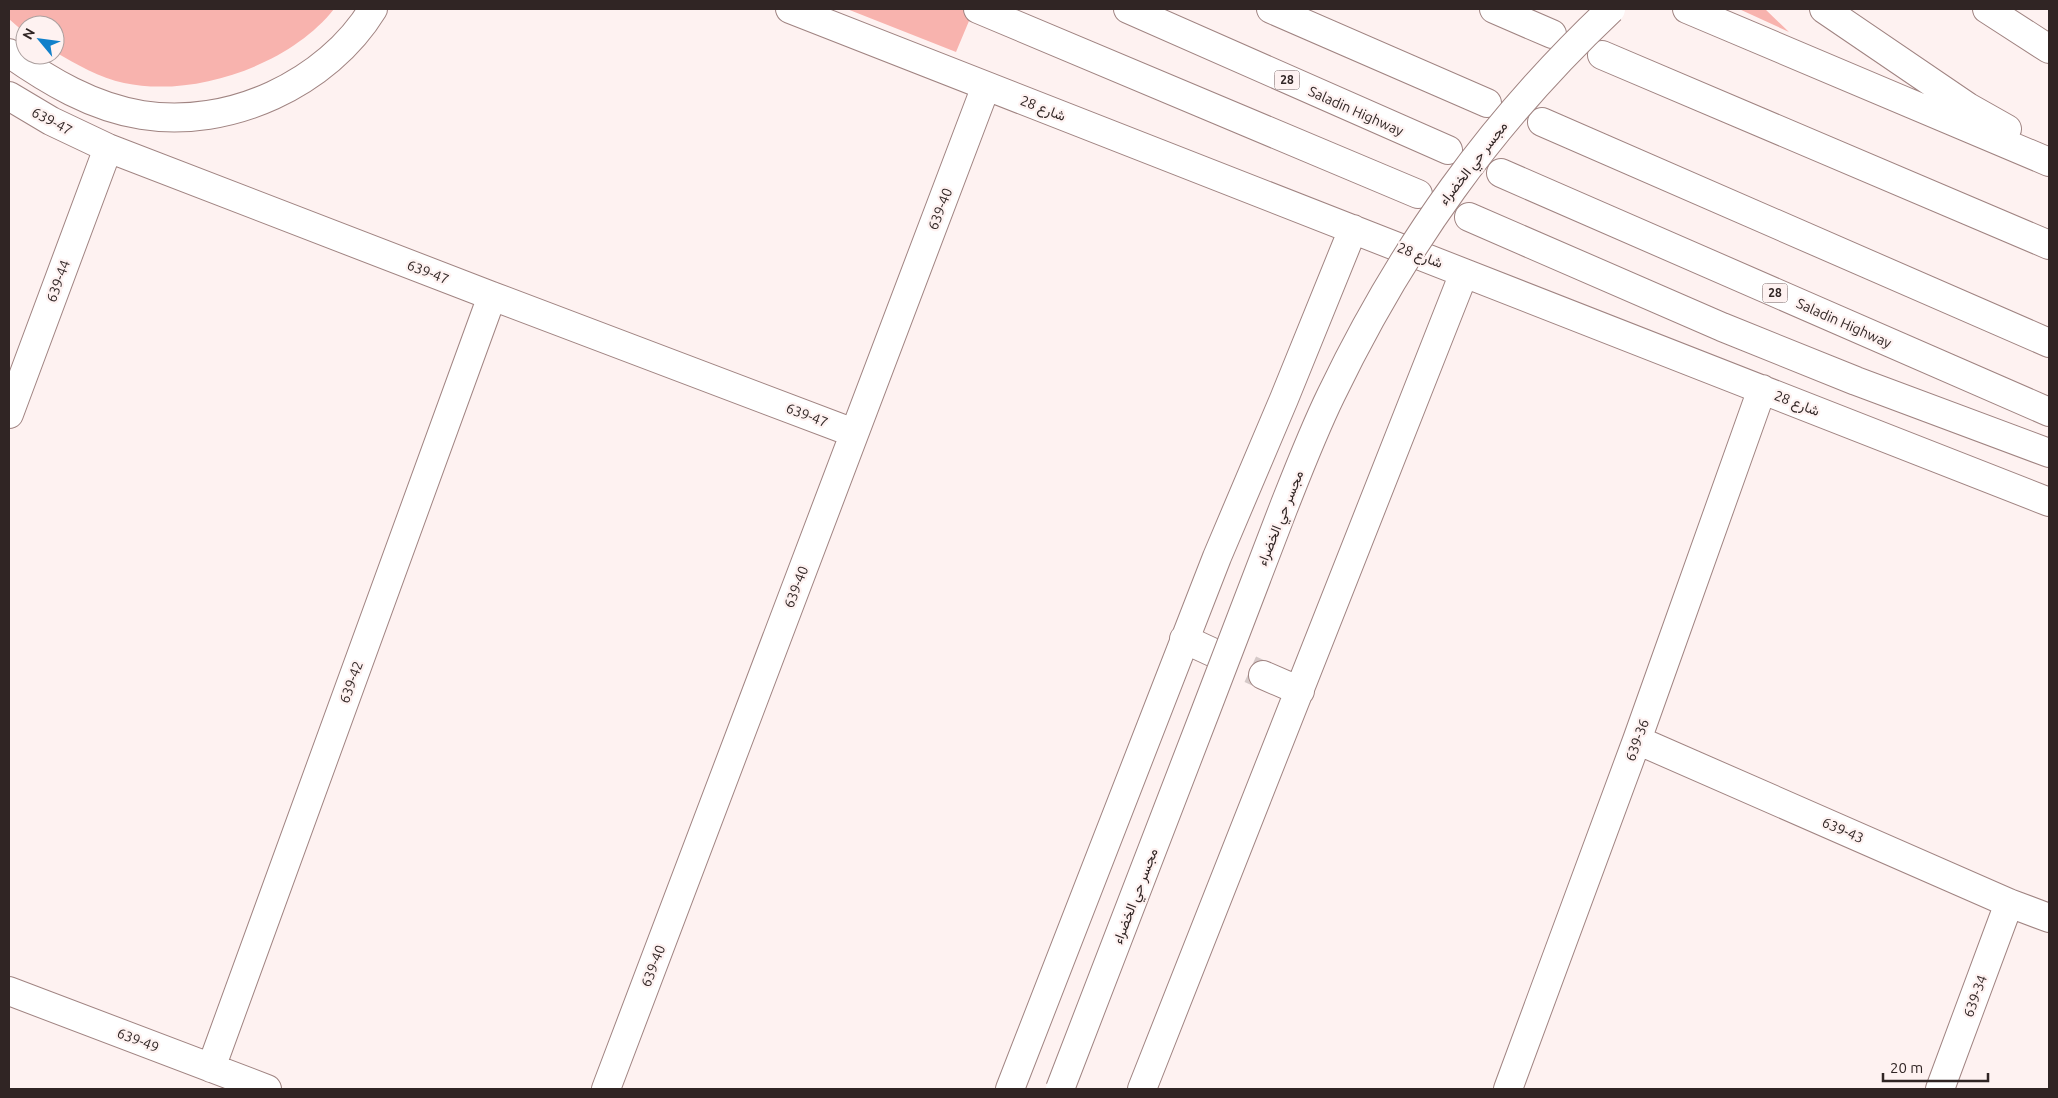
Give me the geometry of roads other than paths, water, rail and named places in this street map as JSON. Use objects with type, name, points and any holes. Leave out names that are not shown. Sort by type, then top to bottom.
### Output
[{"type":"main road","points":[[9,53],[66,89],[94,102],[141,115],[187,116],[224,112],[266,99],[319,69],[343,48],[373,9]]},
{"type":"main road","name":"شارع 28","points":[[790,9],[2049,502]]},
{"type":"main road","name":"Saladin Highway","points":[[1128,9],[1448,150]]},
{"type":"main road","points":[[1270,9],[1488,103]]},
{"type":"main road","points":[[1494,9],[1552,34]]},
{"type":"main road","name":"مجسر حي الخضراء","points":[[1060,1089],[1313,434],[1365,327],[1418,238],[1458,180],[1534,87],[1610,9]]},
{"type":"main road","points":[[1687,9],[2049,162]]},
{"type":"main road","points":[[1824,9],[1968,107],[2049,154]]},
{"type":"main road","points":[[1987,9],[2049,49]]},
{"type":"main road","points":[[987,12],[1418,194]]},
{"type":"main road","points":[[1602,55],[2049,245]]},
{"type":"main road","name":"639-40","points":[[606,1089],[986,86]]},
{"type":"main road","name":"639-47","points":[[9,96],[51,121],[108,148],[854,433]]},
{"type":"main road","points":[[1542,122],[2049,343]]},
{"type":"main road","name":"639-44","points":[[9,414],[108,148]]},
{"type":"main road","name":"Saladin Highway","points":[[1502,173],[2049,412]]},
{"type":"main road","points":[[1469,217],[1722,327],[1856,381],[2049,453]]},
{"type":"main road","points":[[1010,1089],[1220,548],[1284,399],[1353,229]]},
{"type":"main road","points":[[1142,1089],[1464,273]]},
{"type":"main road","name":"639-42","points":[[211,1068],[492,296]]},
{"type":"main road","name":"639-36","points":[[1508,1089],[1637,740],[1762,389]]},
{"type":"main road","points":[[1184,639],[1212,652]]},
{"type":"main road","points":[[1264,675],[1300,691]]},
{"type":"main road","name":"639-43","points":[[1637,740],[2009,903],[2049,918]]},
{"type":"main road","name":"639-34","points":[[1940,1089],[2009,903]]},
{"type":"main road","name":"639-49","points":[[9,991],[267,1089]]},
{"type":"tunnel","points":[[1212,652],[1263,675]]}]
